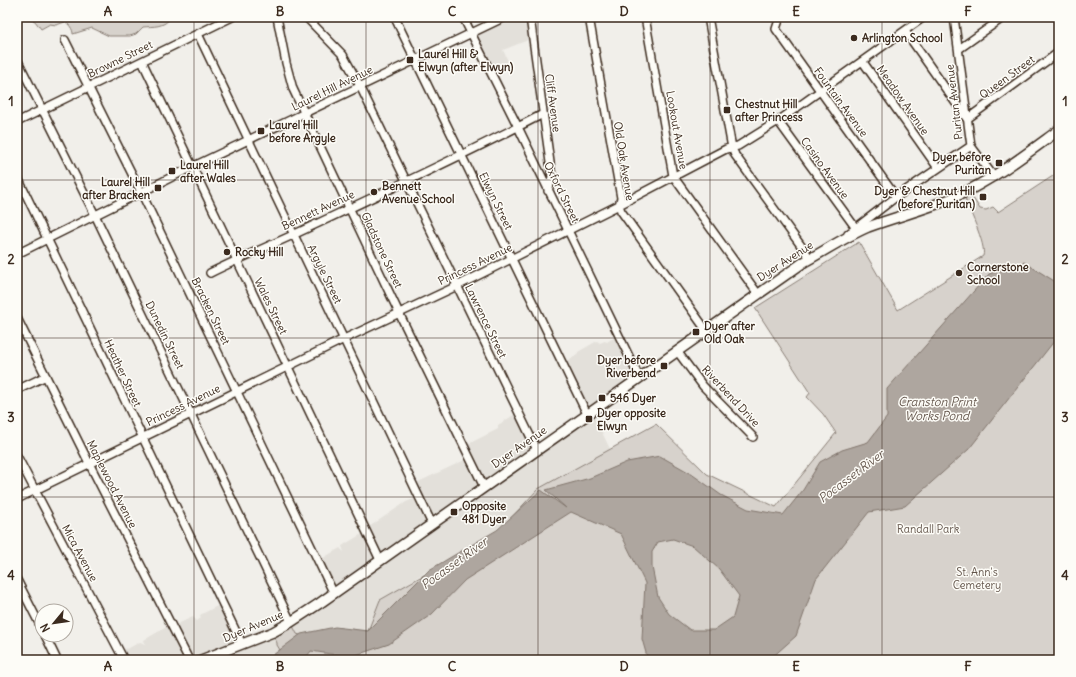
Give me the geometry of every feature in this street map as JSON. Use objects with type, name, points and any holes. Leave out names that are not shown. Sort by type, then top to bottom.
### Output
[{"type":"main road","name":"Dyer Avenue","points":[[201,660],[273,632],[334,594],[639,377],[810,258],[843,239],[869,227],[925,209],[956,196],[994,177],[1059,130]]},
{"type":"street","name":"Browne Street","points":[[17,122],[232,17]]},
{"type":"street","name":"Gladstone Street","points":[[277,17],[293,89],[304,114],[484,487]]},
{"type":"street","name":"Lawrence Street","points":[[306,17],[344,55],[537,450]]},
{"type":"street","name":"Oxford Street","points":[[463,17],[639,377]]},
{"type":"street","name":"Laurel Hill Avenue","points":[[17,254],[192,167],[505,17]]},
{"type":"street","name":"Cliff Avenue","points":[[530,17],[552,177],[548,191]]},
{"type":"street","name":"Old Oak Avenue","points":[[589,17],[621,198],[619,205],[621,212],[706,330]]},
{"type":"street","name":"Lookout Avenue","points":[[645,17],[674,176],[758,294]]},
{"type":"street","points":[[708,17],[732,148],[735,155],[810,258]]},
{"type":"street","name":"Fountain Avenue","points":[[780,17],[776,29],[896,197]]},
{"type":"street","name":"Princess Avenue","points":[[17,499],[344,339],[457,286],[568,231],[726,149],[738,146],[820,92],[924,17]]},
{"type":"street","name":"Puritan Avenue","points":[[938,168],[971,146],[954,17]]},
{"type":"street","points":[[959,49],[1004,17]]},
{"type":"street","name":"Elwyn Street","points":[[395,18],[588,414]]},
{"type":"street","points":[[905,31],[967,119]]},
{"type":"street","name":"Argyle Street","points":[[198,34],[432,524]]},
{"type":"street","name":"Bracken Street","points":[[65,40],[142,192],[334,594]]},
{"type":"street","name":"Queen Street","points":[[967,119],[1059,52]]},
{"type":"street","name":"Dunedin Street","points":[[17,59],[95,215],[291,622]]},
{"type":"street","name":"Wales Street","points":[[142,61],[380,560]]},
{"type":"street","name":"Meadow Avenue","points":[[863,62],[938,168]]},
{"type":"street","name":"Bennett Avenue","points":[[210,273],[236,259],[350,208],[543,114]]},
{"type":"street","name":"Casino Avenue","points":[[778,121],[856,227]]},
{"type":"street","points":[[971,146],[994,177]]},
{"type":"street","points":[[896,197],[938,168]]},
{"type":"street","name":"Heather Street","points":[[17,176],[242,644]]},
{"type":"street","name":"Dyer Avenue","points":[[843,239],[856,227],[896,197]]},
{"type":"street","name":"Maplewood Avenue","points":[[17,318],[89,463],[190,660]]},
{"type":"street","name":"Riverbend Drive","points":[[677,351],[703,386],[753,437]]},
{"type":"street","points":[[17,390],[46,376]]},
{"type":"street","name":"Mica Avenue","points":[[17,456],[124,660]]},
{"type":"street","points":[[17,580],[34,614]]},
{"type":"street","points":[[49,643],[58,660]]},
{"type":"shaded area","points":[[506,17],[529,17],[533,38],[503,50],[509,63],[491,71],[475,38],[476,31]]},
{"type":"shaded area","points":[[618,335],[638,377],[590,413],[596,420],[618,463],[505,525],[458,555],[442,561],[410,582],[397,596],[390,615],[365,634],[297,634],[291,622],[331,595],[318,561],[340,548],[344,552],[342,546],[365,532],[366,529],[406,502],[418,497],[414,484],[469,458],[464,446],[498,429],[498,425],[517,413],[535,450],[586,415],[563,363],[597,341],[600,343],[605,341],[607,342]]},
{"type":"shaded area","points":[[221,604],[241,643],[272,632],[281,651],[268,660],[124,660],[120,650],[129,648],[140,642],[145,644],[144,640],[170,625],[173,626],[193,617],[197,621],[201,618],[200,615]]},
{"type":"green space","points":[[25,17],[171,17],[162,25],[143,27],[136,34],[130,36],[109,36],[92,28],[73,34],[68,24],[65,22],[56,25],[50,24],[41,29],[35,21]]},
{"type":"green space","name":"Randall Park","points":[[1059,172],[1059,660],[269,660],[280,650],[272,632],[291,622],[297,634],[300,635],[343,631],[368,631],[380,600],[497,533],[538,489],[656,424],[707,474],[776,507],[836,433],[823,414],[807,397],[810,393],[755,308],[859,242],[898,310],[983,256],[982,243],[963,193],[968,190],[980,209],[986,210],[993,207],[998,212]]},
{"type":"water","name":"Cranston Print Works Pond","points":[[1024,262],[1059,284],[1059,335],[969,449],[905,506],[869,512],[816,579],[796,636],[769,660],[648,660],[642,639],[645,583],[621,534],[571,512],[465,580],[432,614],[389,644],[350,657],[311,651],[304,660],[268,660],[301,634],[335,627],[368,631],[429,570],[497,530],[541,490],[566,508],[546,490],[590,478],[627,462],[660,456],[690,473],[721,495],[748,509],[783,515],[803,490],[820,462],[842,450],[868,442],[887,417],[887,389],[989,274]],"holes":[[[673,539],[693,546],[719,569],[739,596],[733,617],[714,630],[690,630],[669,614],[658,597],[652,567],[652,552],[658,542]]]},
{"type":"place","name":"Arlington School","points":[[854,38]]},
{"type":"place","name":"Laurel Hill & Elwyn (after Elwyn)","points":[[410,60]]},
{"type":"place","name":"Chestnut Hill after Princess","points":[[727,110]]},
{"type":"place","name":"Laurel Hill before Argyle","points":[[261,131]]},
{"type":"place","name":"Dyer before Puritan","points":[[999,163]]},
{"type":"place","name":"Laurel Hill after Wales","points":[[172,171]]},
{"type":"place","name":"Laurel Hill after Bracken","points":[[158,188]]},
{"type":"place","name":"Bennett Avenue School","points":[[374,192]]},
{"type":"place","name":"Dyer & Chestnut Hill (before Puritan)","points":[[983,197]]},
{"type":"place","name":"Rocky Hill","points":[[227,252]]},
{"type":"place","name":"Cornerstone School","points":[[959,273]]},
{"type":"place","name":"Dyer after Old Oak","points":[[696,332]]},
{"type":"place","name":"Dyer before Riverbend","points":[[664,366]]},
{"type":"place","name":"546 Dyer","points":[[602,398]]},
{"type":"place","name":"Dyer opposite Elwyn","points":[[589,419]]},
{"type":"place","name":"Opposite 481 Dyer","points":[[454,512]]},
{"type":"water label","name":"Pocasset River","points":[[851,476]]},
{"type":"water label","name":"Pocasset River","points":[[454,563]]},
{"type":"park label","name":"St. Ann's Cemetery","points":[[977,578]]}]
